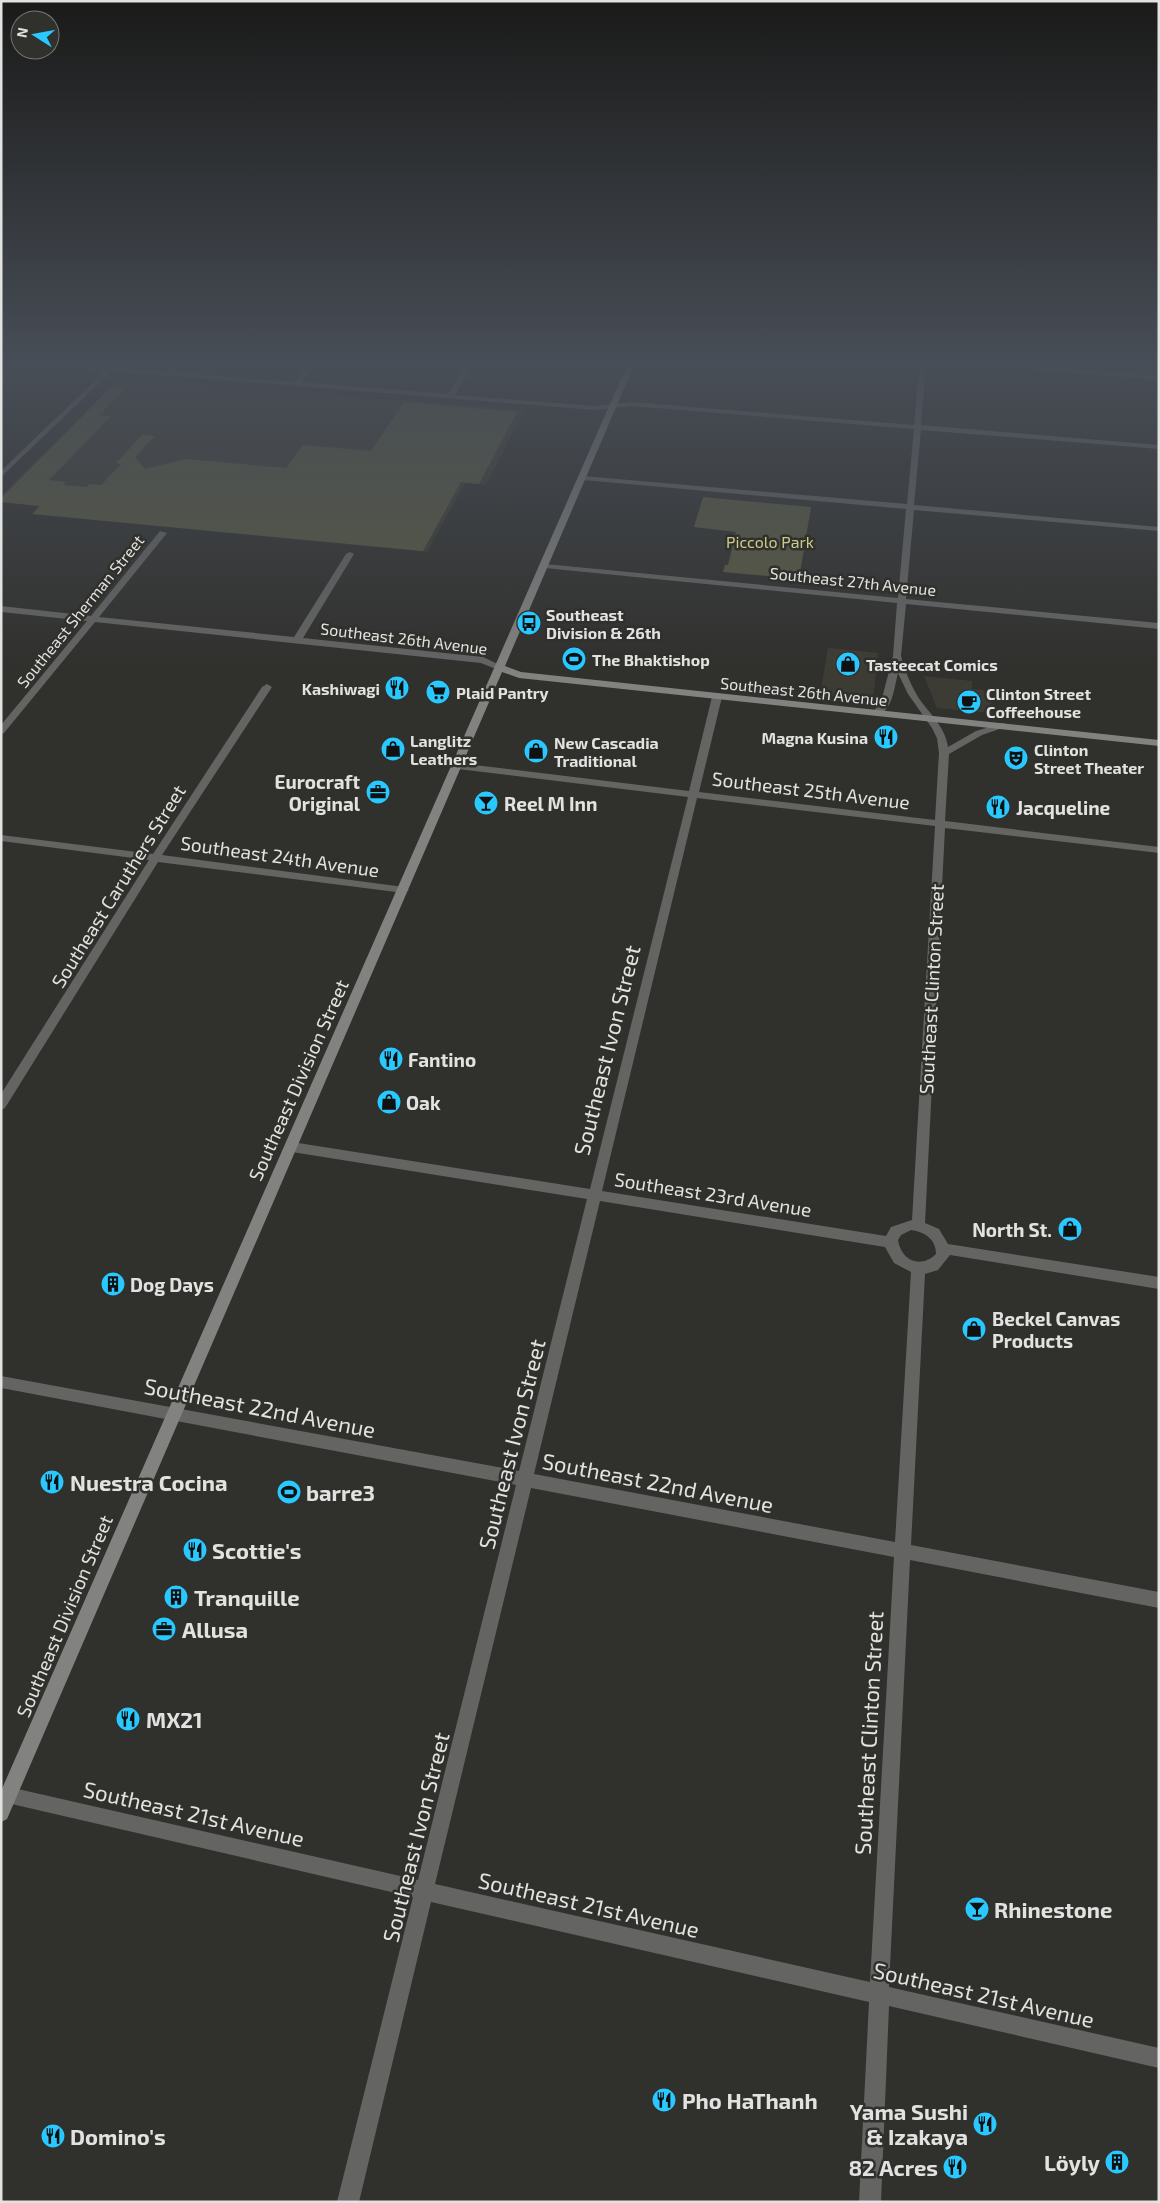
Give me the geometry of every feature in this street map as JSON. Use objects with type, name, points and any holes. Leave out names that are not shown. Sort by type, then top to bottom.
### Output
[{"type":"main road","name":"Southeast Division Street","points":[[1,1813],[588,466]]},
{"type":"main road","name":"Southeast 26th Avenue","points":[[501,668],[519,675],[1159,743]]},
{"type":"street","points":[[1,475],[11,466]]},
{"type":"street","name":"Southeast Clinton Street","points":[[877,713],[886,703],[898,656],[914,466]]},
{"type":"street","points":[[583,478],[1159,529]]},
{"type":"street","name":"Southeast Sherman Street","points":[[1,732],[163,533]]},
{"type":"street","points":[[298,640],[350,554]]},
{"type":"street","name":"Southeast 27th Avenue","points":[[545,566],[1159,626]]},
{"type":"street","name":"Southeast 26th Avenue","points":[[1,609],[483,660],[501,668]]},
{"type":"street","name":"Southeast Clinton Street","points":[[898,656],[906,681],[917,701],[944,738],[918,1226]]},
{"type":"street","name":"Southeast Caruthers Street","points":[[1,1105],[156,857],[267,687]]},
{"type":"street","name":"Southeast Ivon Street","points":[[348,2202],[716,697]]},
{"type":"street","points":[[944,753],[979,733],[1003,726]]},
{"type":"street","name":"Southeast 25th Avenue","points":[[458,766],[940,822],[1159,850]]},
{"type":"street","name":"Southeast 24th Avenue","points":[[1,838],[404,890]]},
{"type":"street","name":"Southeast 23rd Avenue","points":[[292,1147],[594,1193],[890,1242]]},
{"type":"street","points":[[918,1226],[933,1232],[942,1242],[943,1256],[934,1266],[910,1267],[893,1253],[890,1242],[896,1231],[902,1227],[918,1226]]},
{"type":"street","points":[[944,1249],[1159,1283]]},
{"type":"street","name":"Southeast Clinton Street","points":[[870,2202],[879,1994],[918,1268]]},
{"type":"street","name":"Southeast 22nd Avenue","points":[[1,1382],[175,1413],[1159,1600]]},
{"type":"street","name":"Southeast 21st Avenue","points":[[9,1796],[1159,2058]]},
{"type":"shaded area","points":[[32,466],[496,466],[486,485],[465,483],[427,552],[31,514],[39,506],[1,502],[1,496]]},
{"type":"shaded area","points":[[828,648],[878,653],[873,701],[820,695]]},
{"type":"shaded area","points":[[924,676],[972,681],[972,689],[991,691],[991,713],[937,708]]},
{"type":"green space","points":[[33,466],[63,466],[49,480],[66,482],[64,485],[87,487],[89,484],[101,485],[119,466],[142,466],[145,469],[158,466],[261,466],[286,468],[288,466],[489,466],[479,484],[461,482],[423,551],[33,514],[40,506],[1,502],[1,498]]},
{"type":"green space","name":"Piccolo Park","points":[[703,497],[811,507],[799,579],[723,572],[725,565],[728,565],[736,532],[694,527]]},
{"type":"place","name":"Southeast Division & 26th","points":[[529,623]]},
{"type":"place","name":"The Bhaktishop","points":[[574,659]]},
{"type":"place","name":"Tasteecat Comics","points":[[848,664]]},
{"type":"place","name":"Kashiwagi","points":[[397,688]]},
{"type":"place","name":"Plaid Pantry","points":[[438,692]]},
{"type":"place","name":"Clinton Street Coffeehouse","points":[[969,702]]},
{"type":"place","name":"Magna Kusina","points":[[886,737]]},
{"type":"place","name":"Langlitz Leathers","points":[[393,749]]},
{"type":"place","name":"New Cascadia Traditional","points":[[536,751]]},
{"type":"place","name":"Clinton Street Theater","points":[[1016,758]]},
{"type":"place","name":"Eurocraft Original","points":[[378,792]]},
{"type":"place","name":"Reel M Inn","points":[[486,803]]},
{"type":"place","name":"Jacqueline","points":[[998,807]]},
{"type":"place","name":"Fantino","points":[[391,1059]]},
{"type":"place","name":"Oak","points":[[389,1102]]},
{"type":"place","name":"North St.","points":[[1070,1229]]},
{"type":"place","name":"Dog Days","points":[[113,1284]]},
{"type":"place","name":"Beckel Canvas Products","points":[[974,1329]]},
{"type":"place","name":"Nuestra Cocina","points":[[52,1482]]},
{"type":"place","name":"barre3","points":[[289,1492]]},
{"type":"place","name":"Scottie's","points":[[195,1550]]},
{"type":"place","name":"Tranquille","points":[[176,1597]]},
{"type":"place","name":"Allusa","points":[[164,1629]]},
{"type":"place","name":"MX21","points":[[128,1719]]},
{"type":"place","name":"Rhinestone","points":[[977,1909]]},
{"type":"place","name":"Pho HaThanh","points":[[664,2100]]},
{"type":"place","name":"Yama Sushi & Izakaya","points":[[985,2124]]},
{"type":"place","name":"Domino's","points":[[53,2136]]},
{"type":"place","name":"Löyly","points":[[1117,2162]]},
{"type":"place","name":"82 Acres","points":[[955,2167]]}]
